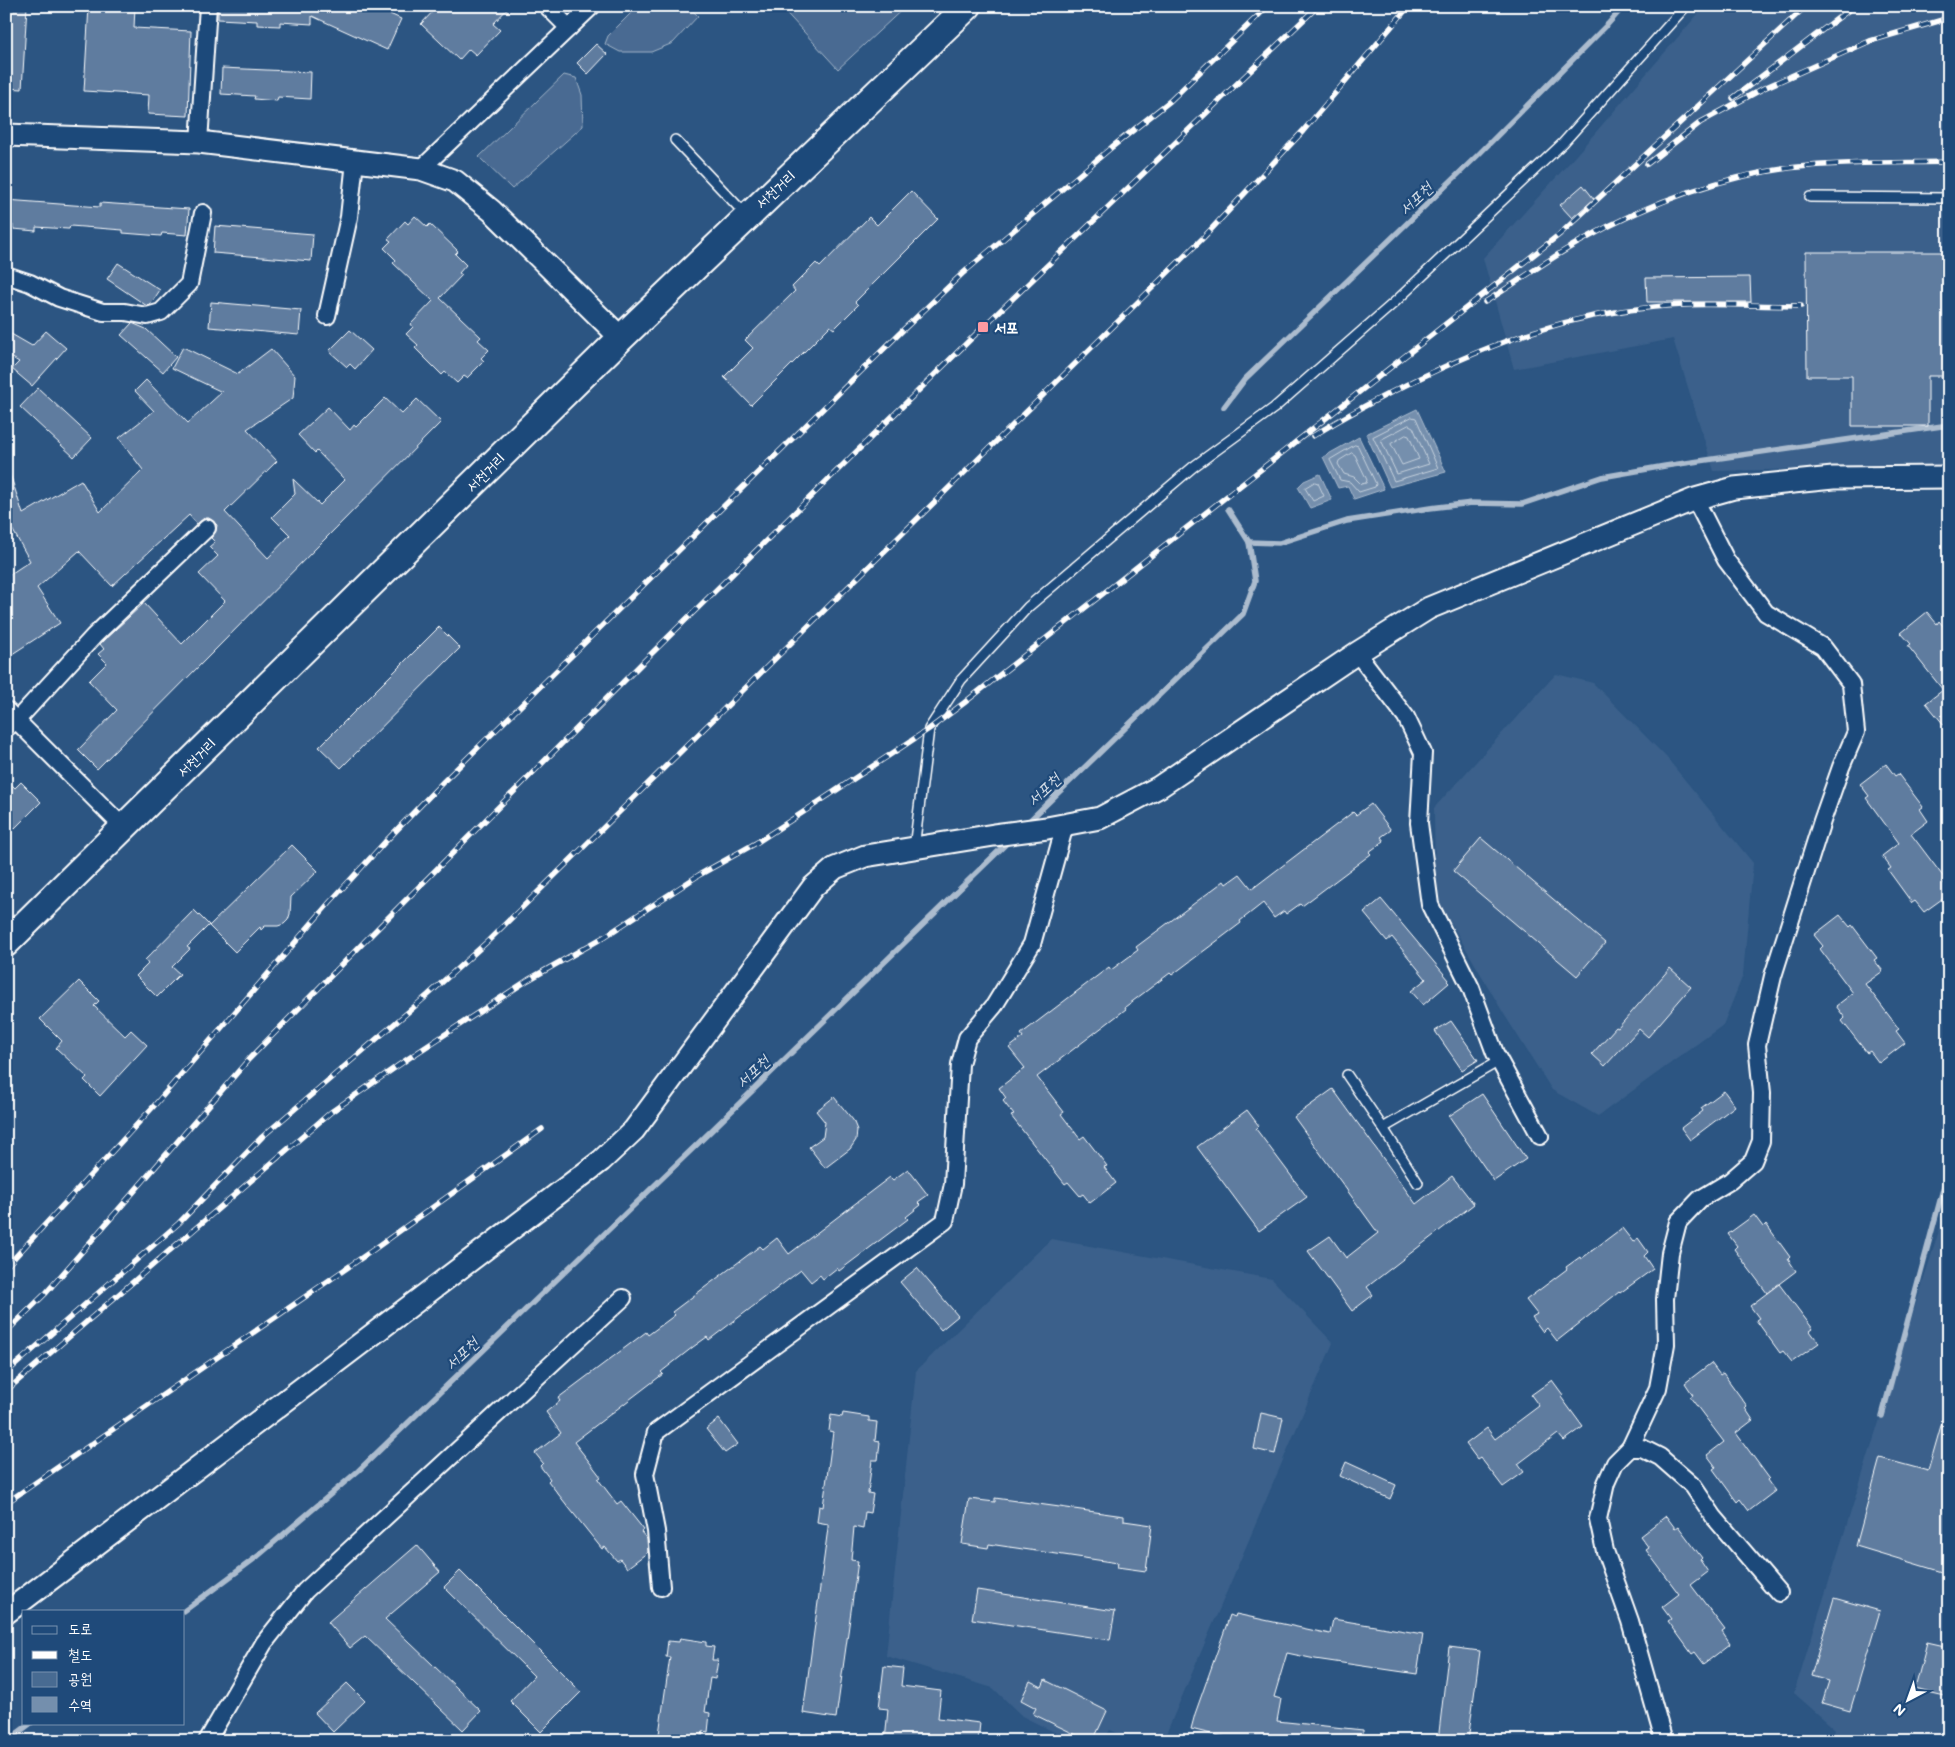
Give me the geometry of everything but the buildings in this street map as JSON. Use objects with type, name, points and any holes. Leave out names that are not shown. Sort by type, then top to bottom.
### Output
[{"type":"main road","name":"서천거리","points":[[6,943],[621,338],[968,6]]},
{"type":"street","points":[[199,142],[208,6]]},
{"type":"street","points":[[547,6],[569,28]]},
{"type":"street","points":[[421,169],[592,6]]},
{"type":"street","points":[[6,135],[199,142],[421,169],[455,181],[492,211],[621,338]]},
{"type":"street","points":[[327,316],[349,217],[355,161]]},
{"type":"street","points":[[6,275],[30,283],[59,298],[103,312],[125,312],[147,316],[161,312],[189,284],[203,214]]},
{"type":"street","points":[[6,1613],[601,1161],[634,1130],[813,887],[835,868],[865,856],[1100,818],[1159,787],[1357,653],[1428,608],[1695,499],[1734,488],[1833,478],[1949,477]]},
{"type":"street","points":[[1664,1741],[1630,1621],[1605,1551],[1598,1519],[1606,1483],[1615,1463],[1630,1448],[1658,1388],[1666,1344],[1665,1299],[1670,1253],[1678,1222],[1700,1199],[1730,1181],[1753,1160],[1761,1141],[1762,1093],[1757,1045],[1759,1036],[1773,976],[1822,821],[1841,767],[1856,732],[1851,684],[1823,647],[1766,613],[1726,560],[1695,499]]},
{"type":"street","points":[[124,828],[10,720],[94,636],[207,528]]},
{"type":"street","points":[[1357,653],[1406,717],[1423,753],[1419,823],[1430,905],[1471,988],[1499,1061],[1540,1136]]},
{"type":"street","points":[[661,1587],[656,1530],[645,1474],[656,1432],[945,1220],[953,1184],[960,1064],[968,1038],[994,1006],[1032,944],[1056,826]]},
{"type":"street","points":[[207,1741],[264,1643],[305,1591],[623,1298]]},
{"type":"street","points":[[1630,1448],[1642,1448],[1660,1457],[1693,1486],[1714,1516],[1779,1593]]},
{"type":"lane","points":[[914,848],[929,729],[961,680],[1028,607],[1193,467],[1274,408],[1396,301],[1562,143],[1686,6]]},
{"type":"lane","points":[[675,140],[747,216]]},
{"type":"lane","points":[[1810,197],[1949,198]]},
{"type":"lane","points":[[1383,1128],[1499,1061]]},
{"type":"lane","points":[[1347,1075],[1418,1183]]},
{"type":"shaded area","points":[[1705,6],[1949,6],[1949,466],[1714,471],[1673,339],[1514,369],[1483,258],[1570,162]]},
{"type":"shaded area","points":[[1556,674],[1593,683],[1666,757],[1753,863],[1743,975],[1723,1025],[1598,1116],[1552,1090],[1504,1014],[1440,904],[1435,877],[1434,808]]},
{"type":"shaded area","points":[[1949,1199],[1949,1741],[1833,1741],[1835,1729],[1794,1693]]},
{"type":"shaded area","points":[[1051,1239],[1272,1279],[1333,1343],[1163,1741],[1137,1741],[1110,1730],[1102,1741],[1072,1741],[1022,1716],[993,1688],[886,1656],[916,1371]]},
{"type":"green space","points":[[638,6],[688,6],[698,16],[673,43],[651,52],[620,52],[605,44],[608,36]]},
{"type":"green space","points":[[780,6],[906,6],[838,69]]},
{"type":"green space","points":[[564,75],[576,78],[582,95],[583,126],[512,189],[479,157]]},
{"type":"water","points":[[1417,409],[1446,472],[1390,487],[1366,434]]},
{"type":"water","points":[[1359,437],[1384,489],[1354,499],[1348,486],[1338,488],[1323,457]]},
{"type":"water","points":[[1320,474],[1332,500],[1310,508],[1298,487],[1304,481]]},
{"type":"waterway","name":"서포천","points":[[1224,407],[1245,379],[1478,155],[1624,6]]},
{"type":"waterway","points":[[1249,542],[1279,543],[1347,521],[1430,508],[1472,503],[1522,504],[1602,477],[1665,466],[1949,425]]},
{"type":"waterway","name":"서포천","points":[[1026,824],[1243,614],[1255,581],[1249,542],[1228,509]]},
{"type":"waterway","name":"서포천","points":[[185,1610],[258,1556],[358,1471],[1011,839]]},
{"type":"waterway","points":[[1882,1416],[1949,1167]]},
{"type":"waterway","name":"서포천","points":[[7,1741],[30,1724]]},
{"type":"railway","points":[[6,1267],[153,1107],[330,902],[444,781],[962,274],[1112,147],[1170,101],[1268,6]]},
{"type":"railway","points":[[6,1332],[46,1293],[249,1059],[368,938],[649,656],[983,327],[1318,6]]},
{"type":"railway","points":[[6,1373],[179,1223],[262,1137],[488,941],[1203,238],[1303,131],[1409,6]]},
{"type":"railway","points":[[6,1391],[331,1112],[528,980],[604,937],[699,875],[756,843],[929,729],[964,703],[1560,234],[1806,6]]},
{"type":"railway","points":[[1733,98],[1854,6]]},
{"type":"railway","points":[[1647,164],[1701,122],[1764,88],[1870,41],[1949,18]]},
{"type":"railway","points":[[1485,302],[1557,255],[1607,227],[1663,202],[1720,182],[1779,169],[1809,166],[1861,163],[1949,162]]},
{"type":"railway","points":[[1313,436],[1379,398],[1477,352],[1562,323],[1592,316],[1654,307],[1709,304],[1801,306]]},
{"type":"railway","points":[[6,1503],[373,1250],[542,1129]]},
{"type":"place","name":"서포","points":[[983,327]]}]
